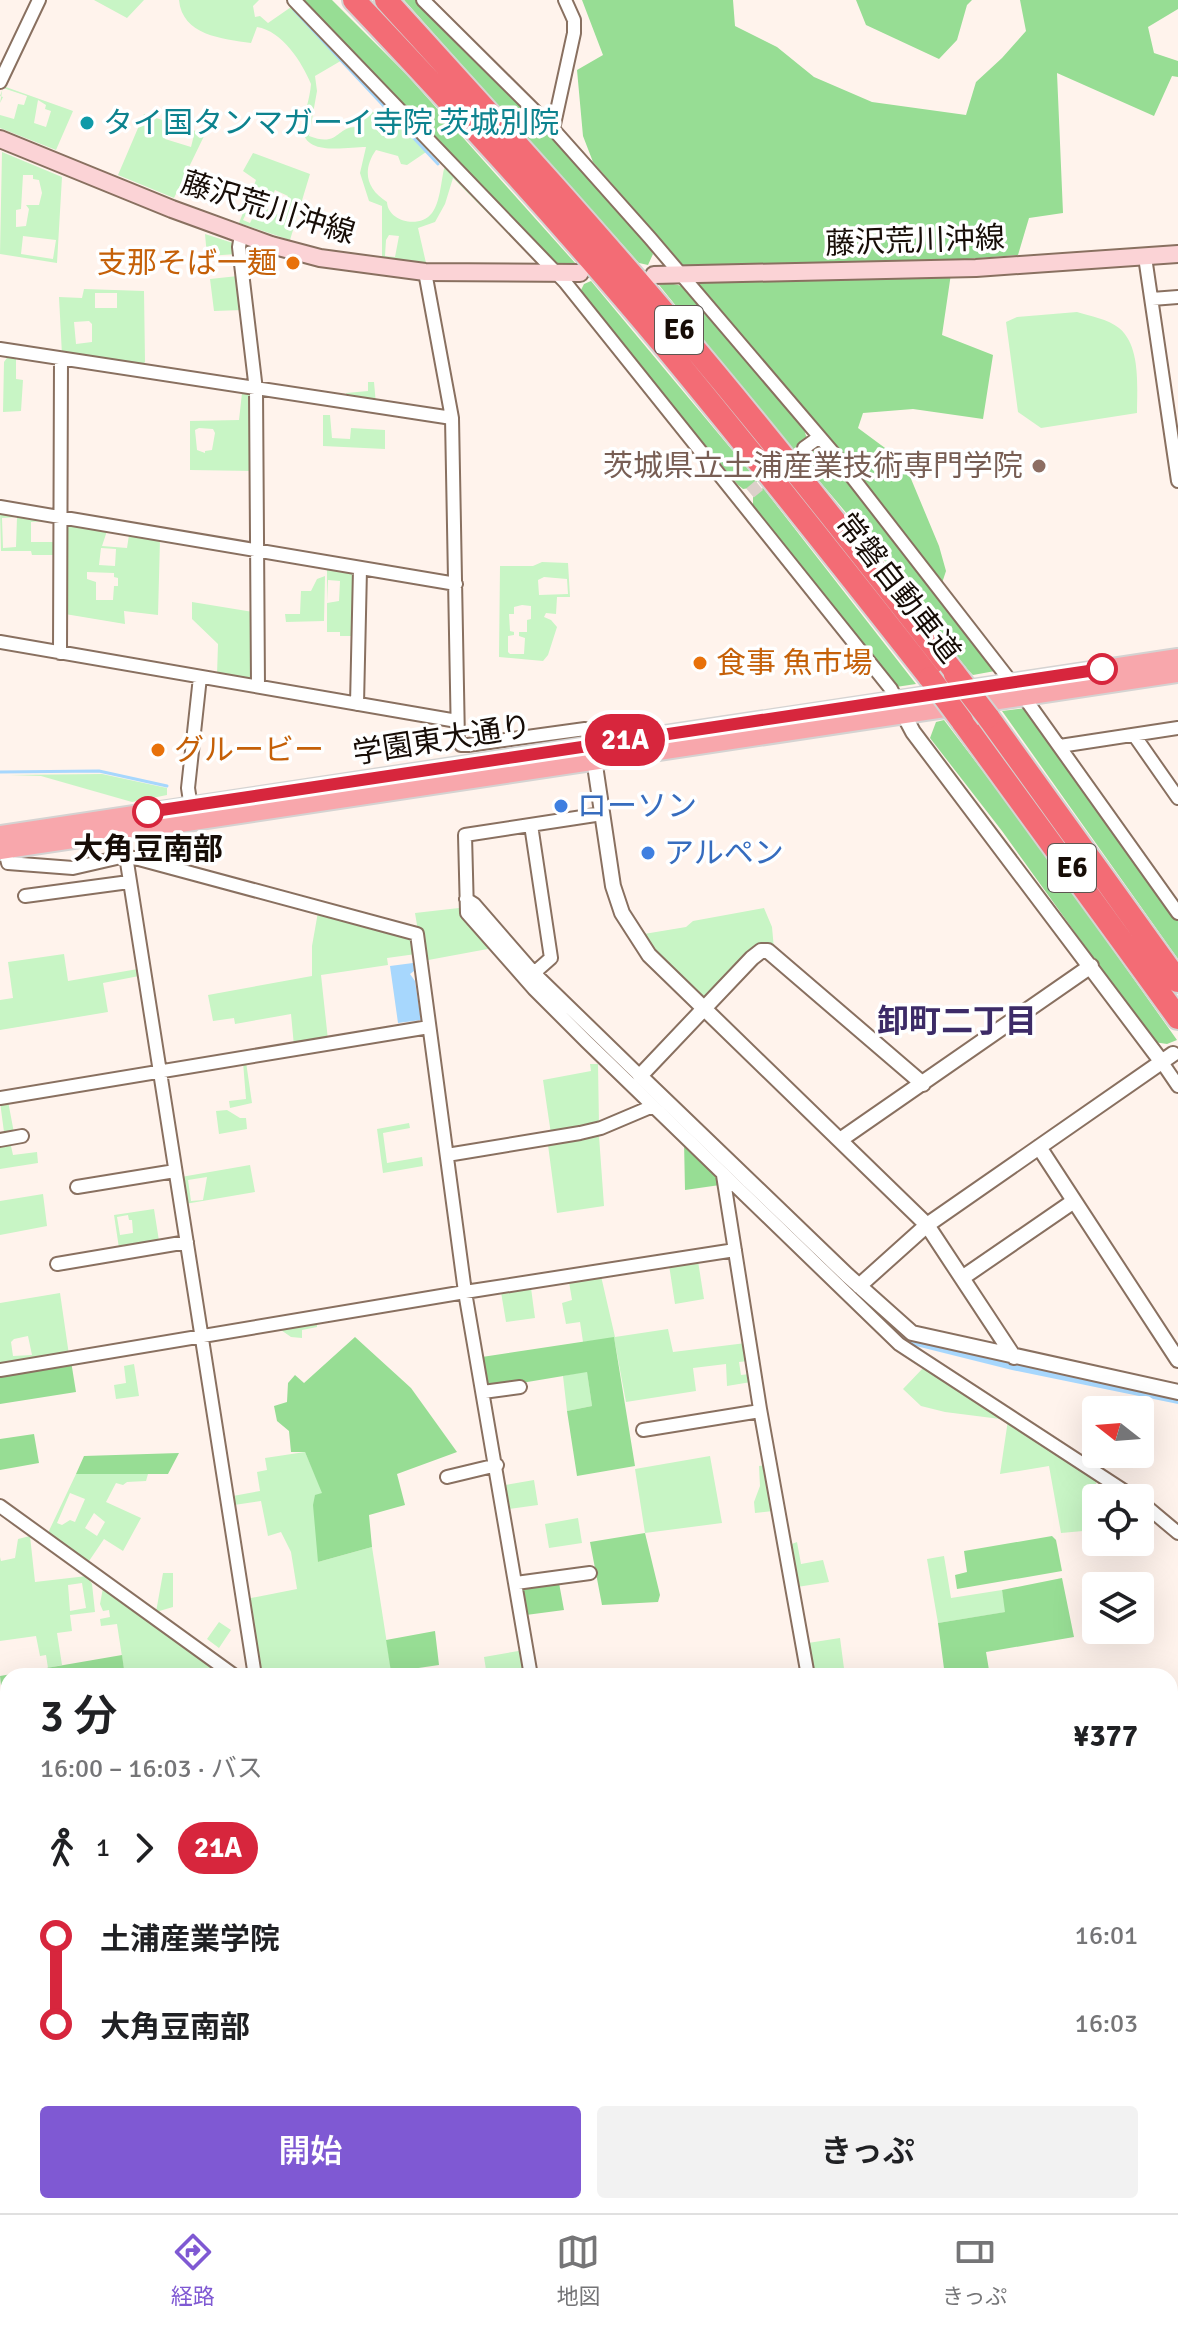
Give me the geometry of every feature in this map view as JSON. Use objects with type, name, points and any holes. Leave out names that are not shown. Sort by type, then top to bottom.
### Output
[{"type":"highway","points":[[346,0],[412,62]]},
{"type":"highway","name":"常磐自動車道","points":[[354,0],[663,344],[777,484],[930,678],[1178,1018]]},
{"type":"highway","name":"常磐自動車道","points":[[386,0],[501,125],[678,328],[793,467],[988,717],[1178,981]]},
{"type":"main road","name":"藤沢荒川沖線","points":[[0,139],[241,235],[336,262],[425,272],[580,273]]},
{"type":"main road","name":"藤沢荒川沖線","points":[[654,275],[976,268],[1178,254]]},
{"type":"main road","name":"学園東大通り","points":[[1018,690],[1178,658]]},
{"type":"main road","name":"学園東大通り","points":[[2,842],[1018,690],[1178,673]]},
{"type":"street","points":[[1,76],[39,0]]},
{"type":"street","points":[[294,0],[558,274],[746,496],[891,689],[913,732],[1091,966],[1167,1057],[1178,1086]]},
{"type":"street","points":[[423,0],[553,129],[835,455],[1060,746],[1178,913]]},
{"type":"street","points":[[553,129],[574,33],[574,20],[565,0]]},
{"type":"street","points":[[241,235],[239,247],[256,390],[258,686]]},
{"type":"street","points":[[1145,257],[1178,481]]},
{"type":"street","points":[[425,272],[452,418],[458,741],[461,745],[585,729],[590,734],[613,886],[622,913],[649,955],[927,1225],[1014,1357]]},
{"type":"street","points":[[1152,299],[1178,297]]},
{"type":"street","points":[[0,349],[452,418]]},
{"type":"street","points":[[60,653],[61,359]]},
{"type":"street","points":[[804,448],[818,438]]},
{"type":"street","points":[[0,507],[456,584]]},
{"type":"street","points":[[357,704],[360,569]]},
{"type":"street","points":[[0,642],[457,721]]},
{"type":"street","points":[[192,813],[188,788],[200,677]]},
{"type":"street","points":[[1060,746],[1178,728]]},
{"type":"street","points":[[1134,735],[1178,798]]},
{"type":"street","points":[[602,814],[465,835],[467,913],[524,978],[899,1344],[1114,1484]]},
{"type":"street","points":[[531,825],[551,958],[534,973]]},
{"type":"street","points":[[2,842],[8,863],[73,868],[126,856],[417,934],[465,1292],[530,1668]]},
{"type":"street","points":[[126,856],[254,1668]]},
{"type":"street","points":[[25,896],[129,882]]},
{"type":"street","points":[[466,899],[474,904],[534,973],[859,1286],[912,1333],[1178,1392]]},
{"type":"street","points":[[640,1076],[752,958],[761,951],[768,951],[923,1084]]},
{"type":"street","points":[[840,1140],[1091,966]]},
{"type":"street","points":[[0,1098],[429,1027]]},
{"type":"street","points":[[859,1286],[927,1225],[1167,1057]]},
{"type":"street","points":[[447,1155],[580,1133],[601,1128],[653,1106]]},
{"type":"street","points":[[0,1140],[22,1136]]},
{"type":"street","points":[[1039,1147],[1178,1360]]},
{"type":"street","points":[[77,1187],[175,1171]]},
{"type":"street","points":[[723,1175],[760,1411],[807,1668]]},
{"type":"street","points":[[962,1278],[1074,1201]]},
{"type":"street","points":[[57,1264],[187,1242]]},
{"type":"street","points":[[0,1370],[735,1250]]},
{"type":"street","points":[[483,1392],[520,1387]]},
{"type":"street","points":[[643,1430],[760,1411]]},
{"type":"street","points":[[447,1477],[497,1465]]},
{"type":"street","points":[[0,1506],[224,1668]]},
{"type":"street","points":[[1154,1513],[1178,1533]]},
{"type":"street","points":[[516,1583],[590,1573]]},
{"type":"green space","points":[[94,0],[144,0],[127,18]]},
{"type":"green space","points":[[179,0],[259,0],[253,6],[255,17],[260,16],[268,23],[294,5],[344,59],[315,76],[317,91],[309,136],[332,138],[345,129],[358,127],[363,116],[370,111],[383,115],[393,109],[432,148],[407,165],[401,164],[398,156],[376,150],[369,165],[368,179],[393,214],[413,222],[427,218],[437,204],[444,169],[448,164],[541,262],[538,264],[453,178],[445,204],[435,222],[418,228],[426,263],[382,258],[382,206],[369,201],[360,173],[366,147],[337,149],[310,143],[303,127],[311,84],[290,49],[275,34],[257,27],[251,43],[216,37],[195,28],[182,12]],"holes":[[[389,235],[399,236],[395,257],[385,256]]]},
{"type":"green space","points":[[300,0],[332,0],[407,75],[576,264],[559,264],[551,260]]},
{"type":"green space","points":[[404,0],[417,0],[559,142],[647,243],[653,254],[648,265],[639,263]]},
{"type":"green space","points":[[582,0],[733,0],[735,26],[777,47],[814,77],[872,102],[966,115],[976,82],[1026,31],[1020,0],[1178,0],[1178,9],[1148,27],[1154,53],[1178,61],[1178,77],[1172,76],[1154,116],[1057,73],[1063,213],[1029,218],[1018,255],[953,260],[942,335],[993,355],[983,419],[913,409],[863,413],[858,428],[904,462],[939,546],[946,571],[942,583],[677,258],[593,162],[583,136],[577,70],[603,55]]},
{"type":"green space","points":[[856,0],[972,0],[967,5],[957,40],[939,59],[866,25]]},
{"type":"green space","points":[[3,88],[73,111],[56,150],[0,128],[0,115],[14,119],[18,104],[24,105],[27,96]],"holes":[[[38,100],[46,105],[45,109],[51,111],[46,127],[34,123]]]},
{"type":"green space","points":[[144,114],[205,134],[174,198],[118,175]],"holes":[[[169,128],[194,135],[191,147],[165,139]]]},
{"type":"green space","points":[[2,152],[62,177],[57,263],[0,254]],"holes":[[[23,175],[33,175],[33,179],[39,180],[42,193],[39,205],[26,205],[29,209],[26,226],[16,227],[16,210],[21,209]],[[23,236],[56,240],[53,259],[21,254]]]},
{"type":"green space","points":[[253,153],[310,174],[290,240],[239,223],[256,180],[243,171]],"holes":[[[275,190],[288,196],[279,215],[265,206]],[[253,199],[263,204],[256,220],[252,219],[250,223],[243,220]]]},
{"type":"green space","points":[[205,234],[236,244],[237,254],[207,256]]},
{"type":"green space","points":[[238,276],[243,310],[214,311],[210,279]]},
{"type":"green space","points":[[591,281],[758,481],[750,488],[743,489],[738,485],[584,299],[580,292],[584,284]]},
{"type":"green space","points":[[669,283],[682,286],[734,342],[803,426],[807,439],[794,451],[659,285]]},
{"type":"green space","points":[[84,289],[144,291],[145,362],[140,368],[62,355],[59,297],[82,298]],"holes":[[[95,293],[117,293],[117,308],[95,308]],[[89,321],[92,324],[92,342],[76,344],[74,322]]]},
{"type":"green space","points":[[1077,312],[1110,322],[1126,336],[1136,368],[1137,413],[1041,428],[1018,412],[1006,322],[1017,317]]},
{"type":"green space","points":[[9,355],[16,356],[16,379],[23,380],[21,411],[3,412],[4,362]]},
{"type":"green space","points":[[368,382],[374,382],[376,404],[348,399],[346,393],[368,391]]},
{"type":"green space","points":[[242,393],[252,393],[253,471],[190,470],[190,421],[239,420]],"holes":[[[213,429],[212,450],[205,453],[197,450],[195,430]]]},
{"type":"green space","points":[[323,415],[330,415],[332,438],[350,439],[351,428],[385,430],[385,449],[323,446]]},
{"type":"green space","points":[[816,447],[833,458],[995,671],[973,675],[967,669],[865,535],[799,457]]},
{"type":"green space","points":[[763,488],[916,684],[896,687],[753,505],[753,497]]},
{"type":"green space","points":[[0,512],[46,519],[31,522],[31,542],[56,542],[56,555],[1,551]],"holes":[[[17,517],[16,547],[3,548],[2,518]]]},
{"type":"green space","points":[[62,521],[160,539],[158,615],[124,611],[125,624],[65,614]],"holes":[[[107,531],[129,535],[127,548],[102,546]],[[101,548],[116,549],[115,566],[99,565]],[[87,572],[114,573],[118,586],[114,586],[113,600],[96,600],[96,582],[87,579]]]},
{"type":"green space","points":[[542,562],[568,563],[570,597],[557,597],[556,614],[546,613],[544,617],[557,627],[543,661],[499,657],[500,566],[533,566]],"holes":[[[544,577],[567,579],[568,594],[539,595],[538,580]],[[531,606],[527,632],[519,632],[519,636],[525,638],[524,654],[510,654],[508,636],[514,635],[514,632],[510,631],[509,614],[514,614],[514,607]]]},
{"type":"green space","points":[[327,569],[345,569],[354,576],[355,636],[327,632]],"holes":[[[328,580],[340,581],[339,601],[327,603]]]},
{"type":"green space","points":[[325,576],[324,621],[286,622],[285,614],[300,614],[301,591],[311,591],[317,579]]},
{"type":"green space","points":[[192,602],[253,612],[255,679],[251,681],[217,675],[218,644],[192,619]]},
{"type":"green space","points":[[1027,708],[1178,920],[1178,959],[1002,711]]},
{"type":"green space","points":[[944,720],[1035,840],[1177,1040],[1167,1044],[1154,1042],[1002,831],[930,738],[936,722]]},
{"type":"green space","points":[[102,774],[167,788],[167,795],[132,802],[41,776],[9,775]]},
{"type":"green space","points":[[459,908],[493,948],[423,961],[415,913]]},
{"type":"green space","points":[[764,908],[772,927],[774,949],[703,1003],[638,935],[686,927],[693,921]]},
{"type":"green space","points":[[318,912],[409,937],[416,954],[387,958],[388,965],[321,975],[328,1040],[294,1046],[291,1014],[235,1024],[234,1018],[213,1021],[208,995],[312,976],[312,946]]},
{"type":"green space","points":[[64,954],[68,981],[138,969],[139,976],[103,983],[108,1012],[0,1030],[0,1000],[13,998],[8,962]]},
{"type":"green space","points":[[243,1062],[246,1062],[252,1103],[230,1108],[229,1101],[246,1099]]},
{"type":"green space","points":[[590,1064],[598,1064],[599,1125],[551,1134],[543,1080],[591,1071]]},
{"type":"green space","points":[[8,1101],[14,1133],[0,1135],[4,1132],[0,1102]]},
{"type":"green space","points":[[227,1110],[246,1118],[247,1129],[219,1134],[216,1111]]},
{"type":"green space","points":[[409,1123],[410,1128],[383,1133],[387,1163],[422,1157],[423,1166],[383,1173],[377,1129]]},
{"type":"green space","points":[[599,1136],[604,1206],[557,1213],[548,1145]]},
{"type":"green space","points":[[684,1141],[719,1176],[720,1185],[685,1190]]},
{"type":"green space","points":[[0,1145],[11,1146],[13,1155],[37,1152],[38,1163],[0,1169]]},
{"type":"green space","points":[[250,1165],[255,1192],[185,1204],[181,1177]],"holes":[[[207,1177],[203,1200],[191,1201],[188,1180]]]},
{"type":"green space","points":[[43,1194],[47,1226],[0,1235],[0,1201]]},
{"type":"green space","points":[[154,1209],[159,1241],[119,1248],[114,1215]],"holes":[[[128,1215],[132,1220],[133,1233],[120,1235],[117,1217]]]},
{"type":"green space","points":[[698,1261],[704,1299],[675,1304],[669,1265]]},
{"type":"green space","points":[[601,1276],[615,1337],[668,1329],[673,1352],[746,1343],[748,1361],[739,1362],[741,1375],[750,1374],[751,1382],[727,1386],[726,1364],[693,1368],[696,1391],[626,1402],[614,1338],[583,1342],[580,1322],[566,1324],[562,1303],[572,1300],[569,1282]]},
{"type":"green space","points":[[531,1288],[535,1318],[506,1322],[501,1292]]},
{"type":"green space","points":[[60,1293],[69,1355],[0,1366],[0,1303]],"holes":[[[28,1336],[32,1355],[13,1356],[11,1342]]]},
{"type":"green space","points":[[317,1321],[317,1327],[302,1330],[302,1338],[291,1337],[281,1330],[281,1327]]},
{"type":"green space","points":[[355,1337],[411,1388],[457,1452],[397,1474],[405,1505],[369,1515],[372,1547],[318,1562],[313,1505],[315,1495],[322,1493],[305,1452],[291,1452],[289,1431],[277,1421],[274,1406],[287,1402],[288,1383],[295,1375],[304,1383]]},
{"type":"green space","points":[[614,1337],[635,1466],[577,1476],[567,1411],[592,1406],[587,1372],[492,1388],[487,1386],[482,1357]]},
{"type":"green space","points":[[71,1361],[76,1392],[0,1404],[0,1374]]},
{"type":"green space","points":[[134,1364],[139,1396],[116,1399],[114,1385],[126,1383],[124,1366]]},
{"type":"green space","points":[[925,1366],[1006,1420],[921,1406],[903,1389]]},
{"type":"green space","points":[[587,1371],[592,1406],[567,1411],[563,1376]]},
{"type":"green space","points":[[1008,1421],[1097,1480],[1096,1484],[1082,1484],[1082,1531],[1061,1533],[1049,1466],[1000,1474]]},
{"type":"green space","points":[[34,1434],[39,1463],[0,1470],[0,1439]]},
{"type":"green space","points":[[305,1452],[323,1493],[318,1562],[372,1547],[391,1668],[258,1668],[246,1599],[297,1589],[291,1552],[281,1532],[268,1536],[261,1501],[234,1505],[233,1496],[260,1491],[257,1472],[267,1470],[265,1458]]},
{"type":"green space","points":[[179,1453],[168,1474],[76,1474],[84,1456]]},
{"type":"green space","points":[[710,1456],[722,1523],[645,1533],[635,1469]]},
{"type":"green space","points":[[766,1465],[773,1511],[755,1513],[754,1502],[760,1486],[759,1466]]},
{"type":"green space","points":[[76,1474],[148,1474],[146,1481],[123,1485],[116,1483],[106,1502],[141,1518],[123,1551],[104,1539],[87,1564],[47,1535]],"holes":[[[70,1493],[85,1499],[75,1522],[70,1520],[62,1525],[57,1523]],[[94,1513],[105,1522],[97,1536],[85,1528]]]},
{"type":"green space","points":[[534,1480],[538,1505],[509,1509],[505,1485]]},
{"type":"green space","points":[[578,1518],[582,1543],[549,1548],[545,1524]]},
{"type":"green space","points":[[645,1533],[660,1595],[658,1602],[602,1605],[590,1542]]},
{"type":"green space","points":[[30,1536],[35,1582],[87,1576],[92,1584],[95,1612],[70,1615],[72,1631],[57,1633],[62,1665],[48,1668],[46,1655],[40,1656],[36,1636],[0,1641],[0,1557],[1,1561],[15,1558],[18,1539]],"holes":[[[82,1583],[86,1608],[70,1611],[68,1585]]]},
{"type":"green space","points":[[1052,1536],[1056,1540],[1062,1571],[957,1589],[955,1575],[967,1572],[964,1551]]},
{"type":"green space","points":[[797,1542],[801,1564],[823,1560],[829,1582],[797,1587],[789,1545]]},
{"type":"green space","points":[[944,1556],[951,1598],[1002,1590],[1006,1612],[938,1623],[927,1559]]},
{"type":"green space","points":[[163,1573],[173,1573],[173,1607],[156,1612]]},
{"type":"green space","points":[[1062,1578],[1074,1637],[986,1652],[989,1668],[944,1668],[938,1623],[1005,1612],[1002,1590]]},
{"type":"green space","points":[[559,1583],[564,1610],[526,1615],[521,1587]]},
{"type":"green space","points":[[103,1588],[217,1668],[124,1668],[117,1624],[101,1626],[100,1619],[110,1617],[109,1610],[103,1611],[100,1604]]},
{"type":"green space","points":[[219,1622],[231,1630],[219,1648],[207,1639]]},
{"type":"green space","points":[[435,1631],[439,1665],[390,1668],[386,1640]]},
{"type":"green space","points":[[840,1638],[844,1668],[812,1668],[808,1643]]},
{"type":"green space","points":[[524,1650],[527,1668],[486,1668],[484,1657]]},
{"type":"green space","points":[[122,1655],[124,1668],[46,1668]]},
{"type":"water","points":[[476,912],[904,1334],[1178,1396],[1178,1404],[1154,1399],[1154,1396],[1139,1396],[1012,1370],[908,1344],[900,1339],[545,996]]},
{"type":"water","points":[[413,963],[414,971],[410,974],[415,981],[421,1020],[398,1023],[390,966]]},
{"type":"waterway","points":[[294,10],[438,164]]},
{"type":"waterway","points":[[446,167],[498,221]]},
{"type":"waterway","points":[[0,772],[99,771],[167,786]]},
{"type":"tunnel","points":[[750,493],[804,448]]},
{"type":"bus line","name":"21A","points":[[148,812],[1102,669]]},
{"type":"place","name":"タイ国タンマガーイ寺院 茨城別院","points":[[87,123]]},
{"type":"place","name":"支那そば一麺","points":[[293,263]]},
{"type":"place","name":"茨城県立土浦産業技術専門学院","points":[[1039,466]]},
{"type":"place","name":"食事 魚市場","points":[[700,663]]},
{"type":"place","name":"グルービー","points":[[158,750]]},
{"type":"place","name":"ローソン","points":[[561,806]]},
{"type":"place","name":"大角豆南部","points":[[148,812]]},
{"type":"place","name":"アルペン","points":[[648,853]]},
{"type":"district","name":"卸町二丁目","points":[[957,1021]]}]
